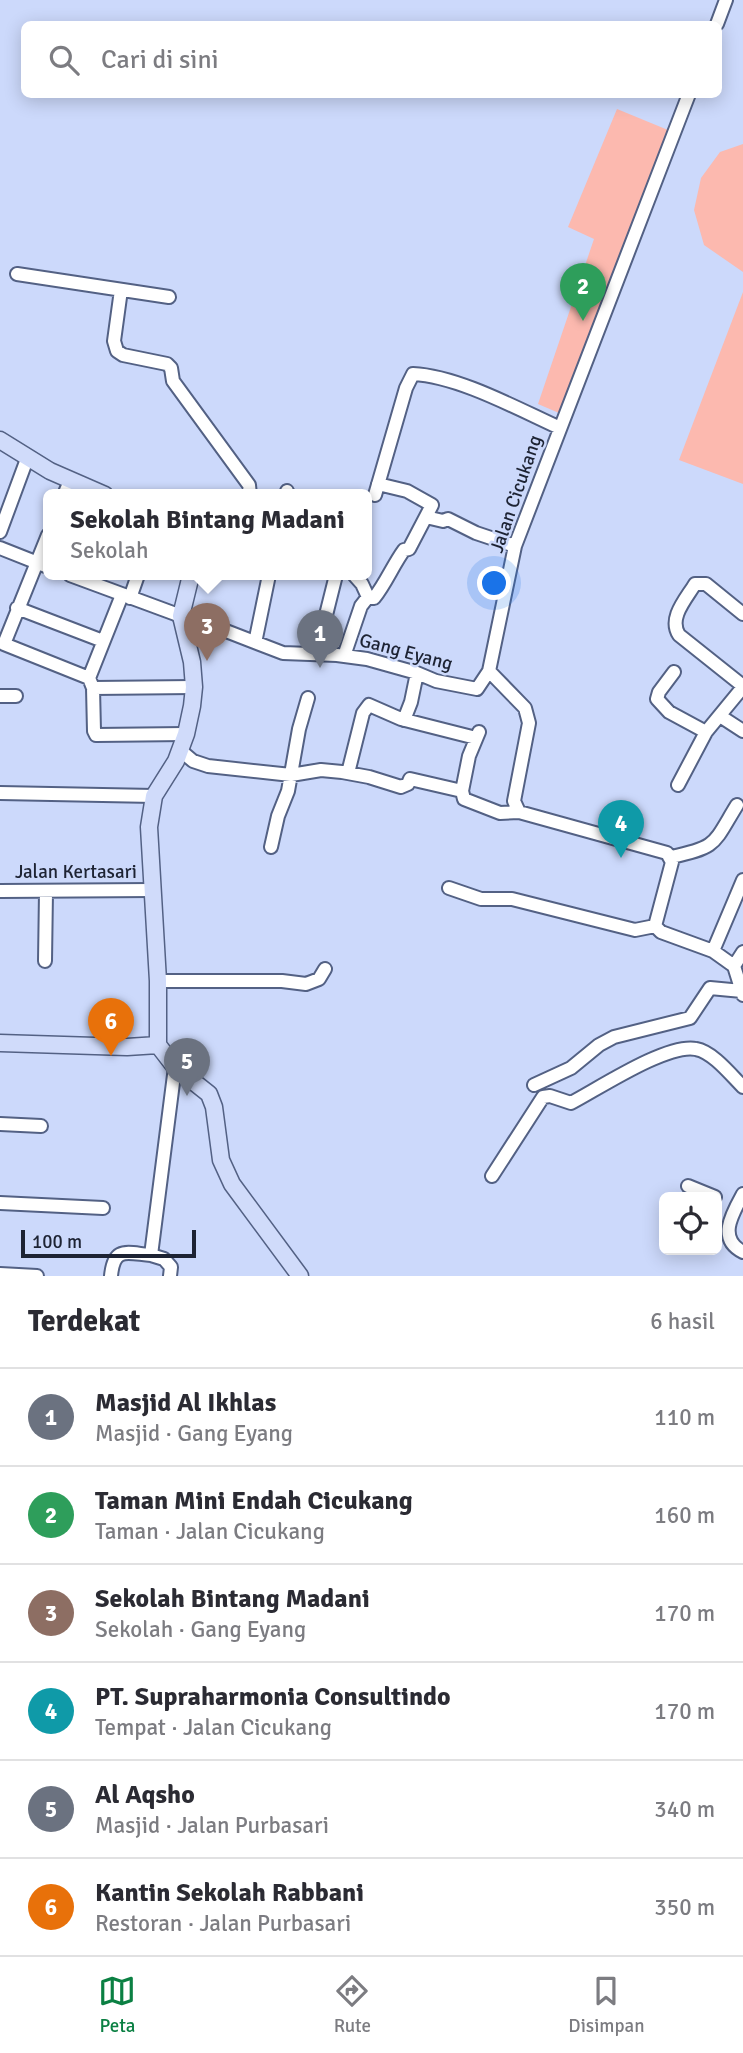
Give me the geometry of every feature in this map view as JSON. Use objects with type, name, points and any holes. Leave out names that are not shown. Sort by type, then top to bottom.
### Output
[{"type":"street","points":[[718,21],[726,0]]},
{"type":"street","name":"Jalan Cicukang","points":[[489,671],[515,546],[687,98]]},
{"type":"street","points":[[17,274],[169,297]]},
{"type":"street","points":[[121,290],[114,341],[117,351],[123,355],[167,364],[171,368],[173,381],[249,489]]},
{"type":"street","points":[[368,597],[374,598],[380,591],[394,564],[404,550],[408,549],[432,505],[407,491],[377,489],[406,388],[413,374],[451,382],[495,398],[560,428]]},
{"type":"street","points":[[0,440],[67,488]]},
{"type":"street","points":[[0,532],[27,459]]},
{"type":"street","points":[[426,517],[443,521],[447,519],[515,546]]},
{"type":"street","points":[[0,548],[42,565],[3,641],[5,647],[91,683],[194,687]]},
{"type":"street","name":"Gang Eyang","points":[[89,580],[182,620],[226,631],[283,653],[344,656],[417,673],[436,681],[477,689],[489,671]]},
{"type":"street","points":[[135,580],[103,641],[91,683],[94,731],[96,735],[187,734]]},
{"type":"street","points":[[190,580],[182,620],[192,662],[194,687],[187,734],[176,761],[154,796],[149,827],[158,981],[158,1045],[175,1067],[209,1094],[214,1107],[221,1160],[239,1193],[300,1276]]},
{"type":"street","points":[[256,638],[268,580]]},
{"type":"street","points":[[318,647],[335,580]]},
{"type":"street","points":[[358,580],[368,597]]},
{"type":"street","points":[[678,785],[706,732],[743,687],[679,635],[674,627],[675,618],[695,584],[706,584],[743,614]]},
{"type":"street","points":[[344,656],[361,606],[368,597]]},
{"type":"street","points":[[18,608],[103,641]]},
{"type":"street","points":[[489,671],[525,708],[528,716],[529,723],[513,802],[519,812]]},
{"type":"street","points":[[674,672],[657,699],[669,712],[706,732]]},
{"type":"street","points":[[404,720],[417,673]]},
{"type":"street","points":[[0,696],[16,696]]},
{"type":"street","points":[[271,847],[308,698]]},
{"type":"street","points":[[348,774],[366,707],[369,705],[404,720],[477,735],[462,791],[464,800],[500,813],[519,812],[667,853],[671,857],[672,862],[655,926]]},
{"type":"street","points":[[720,716],[743,731]]},
{"type":"street","points":[[180,750],[193,761],[208,766],[291,775],[321,770],[401,788],[408,784],[410,779],[462,791]]},
{"type":"street","points":[[0,793],[154,796]]},
{"type":"street","points":[[671,857],[704,849],[713,844],[737,804]]},
{"type":"street","points":[[713,951],[743,880]]},
{"type":"street","points":[[449,888],[481,899],[512,899],[635,930],[655,926]]},
{"type":"street","name":"Jalan Kertasari","points":[[0,891],[153,890]]},
{"type":"street","points":[[45,961],[46,892]]},
{"type":"street","points":[[534,1085],[571,1069],[598,1045],[614,1037],[690,1018],[710,988],[742,993],[734,966],[713,951],[661,932],[655,926]]},
{"type":"street","points":[[734,966],[743,952]]},
{"type":"street","points":[[158,981],[282,981],[306,984],[319,979],[326,969]]},
{"type":"street","points":[[0,1043],[127,1047],[158,1045]]},
{"type":"street","points":[[492,1176],[543,1097],[550,1096],[570,1103],[648,1060],[686,1049],[697,1049],[708,1054],[743,1087]]},
{"type":"street","points":[[151,1255],[175,1067]]},
{"type":"street","points":[[0,1124],[41,1126]]},
{"type":"street","points":[[688,1186],[702,1192]]},
{"type":"street","points":[[743,1194],[728,1232],[728,1240],[743,1252]]},
{"type":"street","points":[[722,1201],[739,1208]]},
{"type":"street","points":[[0,1203],[103,1208]]},
{"type":"street","points":[[111,1276],[113,1260],[123,1253],[164,1259],[171,1266],[170,1276]]},
{"type":"street","points":[[8,1275],[37,1276]]},
{"type":"shaded area","points":[[617,109],[668,130],[566,416],[538,404],[594,239],[568,227]]},
{"type":"shaded area","points":[[743,144],[743,272],[704,245],[694,210],[701,178],[720,152]]},
{"type":"shaded area","points":[[743,292],[743,484],[679,460]]},
{"type":"place","name":"Taman Mini Endah Cicukang","points":[[583,321]]},
{"type":"place","name":"Sekolah Bintang Madani","points":[[207,661]]},
{"type":"place","name":"Masjid Al Ikhlas","points":[[320,668]]},
{"type":"place","name":"PT. Supraharmonia Consultindo","points":[[621,858]]},
{"type":"place","name":"Kantin Sekolah Rabbani","points":[[111,1056]]},
{"type":"place","name":"Al Aqsho","points":[[187,1096]]}]
